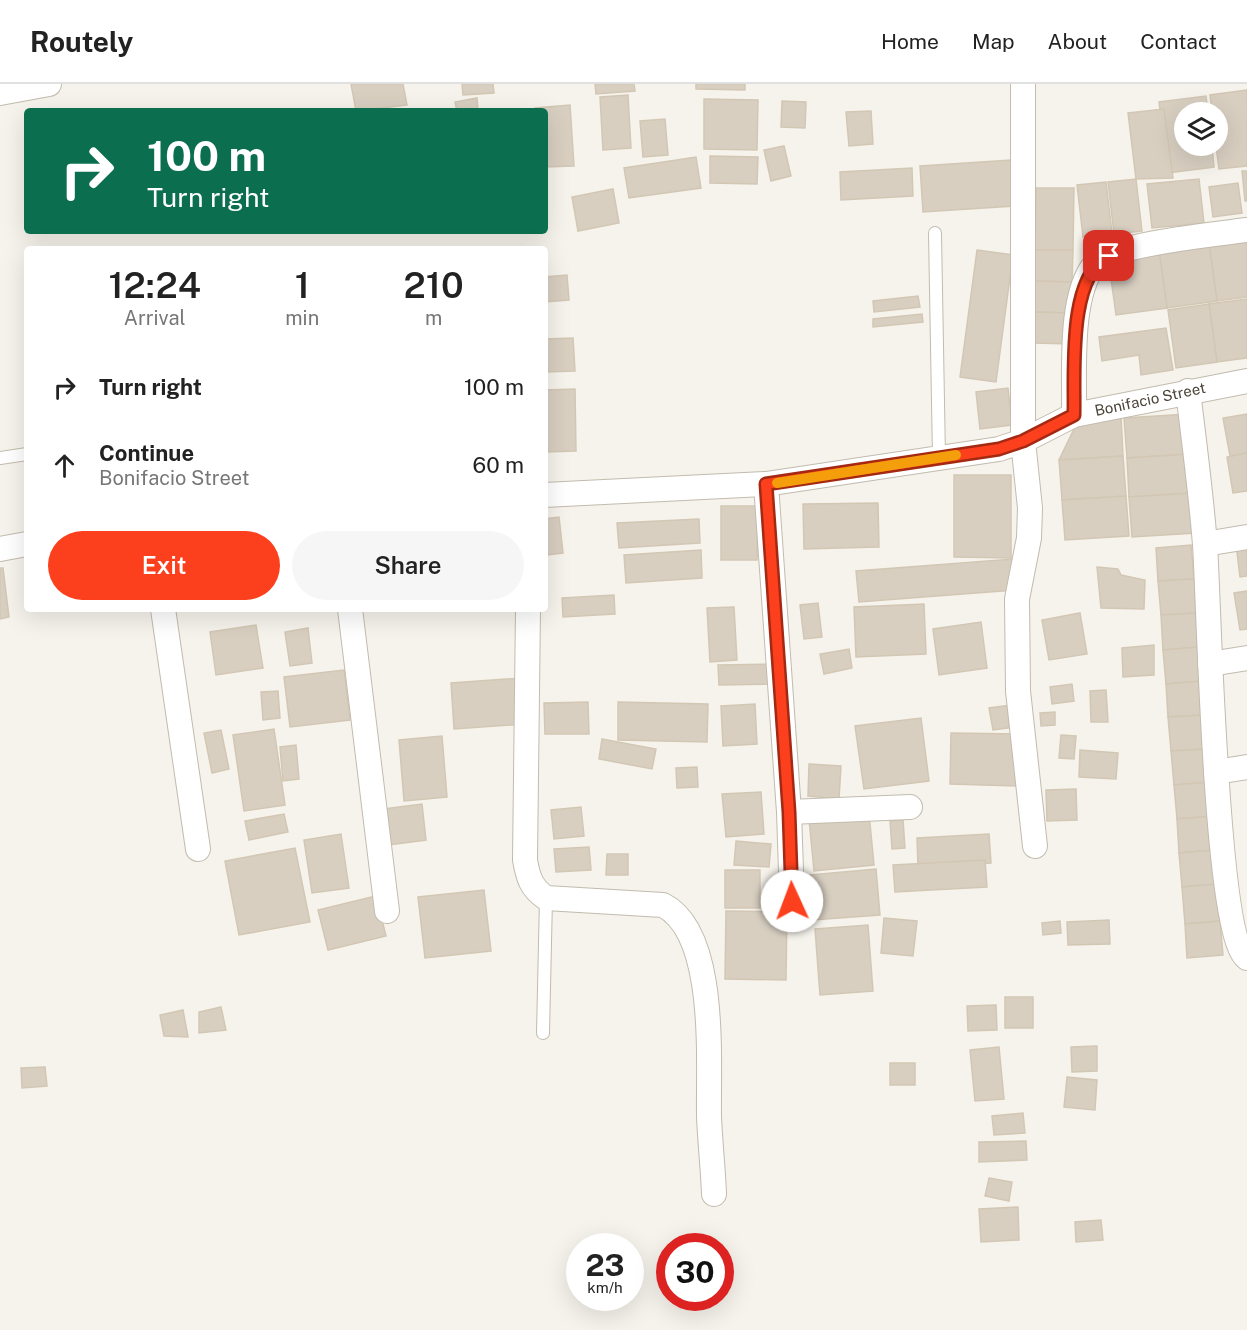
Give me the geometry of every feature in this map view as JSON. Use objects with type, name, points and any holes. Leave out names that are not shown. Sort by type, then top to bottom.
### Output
[{"type":"street","points":[[0,93],[49,84]]},
{"type":"street","points":[[1023,84],[1023,441],[1029,538],[1017,599],[1018,692],[1035,846]]},
{"type":"street","points":[[1074,415],[1077,314],[1084,281],[1097,262],[1120,250],[1247,230]]},
{"type":"street","name":"Bonifacio Street","points":[[548,495],[766,484],[999,449],[1023,441],[1074,415],[1247,381]]},
{"type":"street","points":[[1188,391],[1205,544],[1216,772],[1237,883],[1237,941],[1240,951],[1247,958]]},
{"type":"street","points":[[766,484],[789,812],[792,901]]},
{"type":"street","points":[[1205,544],[1247,537]]},
{"type":"street","points":[[0,549],[24,545]]},
{"type":"street","points":[[163,612],[198,849]]},
{"type":"street","points":[[350,612],[387,911]]},
{"type":"street","points":[[528,612],[525,860],[529,879],[536,891],[546,898],[663,904],[676,911],[684,924],[698,960],[708,1003],[709,1121],[714,1194]]},
{"type":"street","points":[[1210,664],[1247,658]]},
{"type":"street","points":[[1216,772],[1247,767]]},
{"type":"street","points":[[789,812],[910,807]]},
{"type":"lane","points":[[935,233],[939,458]]},
{"type":"lane","points":[[0,458],[24,454]]},
{"type":"lane","points":[[543,1033],[546,898]]},
{"type":"building","points":[[351,84],[403,84],[407,105],[355,108]]},
{"type":"building","points":[[462,84],[493,84],[494,93],[463,95]]},
{"type":"building","points":[[595,84],[634,84],[635,91],[596,94]]},
{"type":"building","points":[[696,84],[745,84],[745,90],[696,89]]},
{"type":"building","points":[[1247,90],[1247,166],[1219,169],[1217,156],[1228,156],[1228,102],[1211,102],[1210,95]]},
{"type":"building","points":[[628,95],[631,148],[603,150],[600,97]]},
{"type":"building","points":[[1206,96],[1207,102],[1174,102],[1174,156],[1213,156],[1214,167],[1168,173],[1159,102]]},
{"type":"building","points":[[477,98],[478,108],[456,108],[455,102]]},
{"type":"building","points":[[704,99],[758,100],[757,150],[704,149]]},
{"type":"building","points":[[782,101],[806,102],[805,128],[781,127]]},
{"type":"building","points":[[570,105],[574,166],[548,167],[548,108],[535,108]]},
{"type":"building","points":[[1164,109],[1173,178],[1136,179],[1128,113]]},
{"type":"building","points":[[871,111],[873,144],[849,146],[846,112]]},
{"type":"building","points":[[665,119],[668,155],[643,157],[640,121]]},
{"type":"building","points":[[784,146],[791,176],[771,181],[764,150]]},
{"type":"building","points":[[710,156],[758,157],[757,184],[710,183]]},
{"type":"building","points":[[696,157],[701,188],[629,198],[624,168]]},
{"type":"building","points":[[1011,160],[1015,206],[923,212],[920,166]]},
{"type":"building","points":[[912,168],[913,196],[841,200],[840,172]]},
{"type":"building","points":[[1242,171],[1247,171],[1247,201],[1245,201]]},
{"type":"building","points":[[1136,179],[1142,231],[1114,234],[1108,182]]},
{"type":"building","points":[[1199,179],[1204,223],[1152,228],[1147,184]]},
{"type":"building","points":[[1106,182],[1112,233],[1083,237],[1077,185]]},
{"type":"building","points":[[1238,183],[1242,213],[1213,217],[1209,187]]},
{"type":"building","points":[[1036,188],[1074,188],[1073,250],[1035,250]]},
{"type":"building","points":[[613,189],[619,223],[578,231],[572,197]]},
{"type":"building","points":[[1247,238],[1247,297],[1217,301],[1209,243]]},
{"type":"building","points":[[1209,243],[1217,301],[1167,308],[1159,250]]},
{"type":"building","points":[[977,250],[1013,255],[996,382],[960,377]]},
{"type":"building","points":[[1035,250],[1073,250],[1072,282],[1035,281]]},
{"type":"building","points":[[1159,250],[1167,308],[1116,315],[1108,257]]},
{"type":"building","points":[[567,275],[569,300],[548,302],[548,277]]},
{"type":"building","points":[[1035,281],[1072,282],[1072,313],[1034,312]]},
{"type":"building","points":[[918,296],[920,307],[874,312],[873,301]]},
{"type":"building","points":[[1247,299],[1247,358],[1217,362],[1209,304]]},
{"type":"building","points":[[1209,304],[1217,362],[1176,368],[1168,310]]},
{"type":"building","points":[[1034,312],[1072,313],[1071,344],[1034,343]]},
{"type":"building","points":[[922,314],[923,322],[873,327],[873,319]]},
{"type":"building","points":[[1166,328],[1173,370],[1141,375],[1139,355],[1102,361],[1099,337]]},
{"type":"building","points":[[573,338],[575,371],[548,372],[548,339]]},
{"type":"building","points":[[1008,388],[1012,425],[980,429],[976,392]]},
{"type":"building","points":[[575,389],[576,451],[548,452],[548,390]]},
{"type":"building","points":[[1188,414],[1190,454],[1127,458],[1124,418]]},
{"type":"building","points":[[1247,414],[1247,453],[1230,456],[1223,418]]},
{"type":"building","points":[[1121,416],[1123,456],[1059,460],[1075,427]]},
{"type":"building","points":[[1247,453],[1247,491],[1233,493],[1227,457]]},
{"type":"building","points":[[1190,454],[1193,493],[1129,497],[1127,458]]},
{"type":"building","points":[[1123,456],[1126,496],[1062,500],[1059,460]]},
{"type":"building","points":[[954,475],[1011,475],[1011,558],[954,557]]},
{"type":"building","points":[[1193,493],[1196,533],[1132,537],[1129,497]]},
{"type":"building","points":[[1126,496],[1129,536],[1065,540],[1062,500]]},
{"type":"building","points":[[878,503],[879,547],[804,549],[803,504]]},
{"type":"building","points":[[721,506],[758,506],[757,560],[721,560]]},
{"type":"building","points":[[559,517],[563,553],[548,555],[548,518]]},
{"type":"building","points":[[699,519],[700,543],[619,548],[617,523]]},
{"type":"building","points":[[1247,542],[1247,576],[1240,577],[1236,544]]},
{"type":"building","points":[[1191,545],[1194,579],[1158,581],[1156,548]]},
{"type":"building","points":[[701,550],[702,578],[626,583],[624,555]]},
{"type":"building","points":[[1013,559],[1015,590],[859,602],[856,571]]},
{"type":"building","points":[[1097,567],[1118,569],[1121,575],[1145,580],[1144,609],[1101,608]]},
{"type":"building","points":[[0,568],[3,568],[9,617],[0,619]]},
{"type":"building","points":[[1194,579],[1197,613],[1161,615],[1158,581]]},
{"type":"building","points":[[1247,591],[1247,629],[1240,630],[1234,593]]},
{"type":"building","points":[[614,595],[615,614],[563,617],[562,598]]},
{"type":"building","points":[[818,603],[822,637],[804,639],[800,605]]},
{"type":"building","points":[[924,604],[926,654],[856,657],[854,607]]},
{"type":"building","points":[[734,607],[737,660],[710,662],[707,608]]},
{"type":"building","points":[[1080,613],[1087,654],[1049,660],[1042,620]]},
{"type":"building","points":[[1197,613],[1199,647],[1163,650],[1161,615]]},
{"type":"building","points":[[981,622],[987,668],[939,675],[933,629]]},
{"type":"building","points":[[256,625],[263,668],[216,675],[210,632]]},
{"type":"building","points":[[308,628],[312,663],[290,666],[285,632]]},
{"type":"building","points":[[1154,645],[1154,675],[1123,677],[1122,648]]},
{"type":"building","points":[[1199,647],[1202,681],[1166,684],[1163,650]]},
{"type":"building","points":[[849,649],[852,668],[824,674],[820,654]]},
{"type":"building","points":[[771,664],[772,684],[719,685],[718,665]]},
{"type":"building","points":[[344,670],[350,720],[290,727],[284,677]]},
{"type":"building","points":[[522,678],[526,724],[454,729],[451,683]]},
{"type":"building","points":[[1202,681],[1204,715],[1168,717],[1166,684]]},
{"type":"building","points":[[1072,684],[1074,701],[1052,704],[1050,687]]},
{"type":"building","points":[[1106,690],[1108,722],[1091,722],[1090,691]]},
{"type":"building","points":[[278,691],[280,718],[263,720],[261,692]]},
{"type":"building","points":[[588,702],[589,734],[545,734],[544,703]]},
{"type":"building","points":[[618,702],[708,704],[707,742],[618,740]]},
{"type":"building","points":[[755,704],[757,744],[723,746],[721,706]]},
{"type":"building","points":[[1011,705],[1015,727],[993,730],[989,708]]},
{"type":"building","points":[[1055,712],[1055,725],[1041,726],[1040,713]]},
{"type":"building","points":[[1204,715],[1207,749],[1171,751],[1168,717]]},
{"type":"building","points":[[921,718],[929,781],[864,789],[855,726]]},
{"type":"building","points":[[274,729],[285,805],[244,811],[233,735]]},
{"type":"building","points":[[221,730],[229,769],[212,773],[204,733]]},
{"type":"building","points":[[951,733],[1020,734],[1018,786],[950,784]]},
{"type":"building","points":[[1061,735],[1076,736],[1074,759],[1059,758]]},
{"type":"building","points":[[442,736],[447,797],[404,801],[399,740]]},
{"type":"building","points":[[602,739],[656,749],[652,769],[599,759]]},
{"type":"building","points":[[296,745],[299,779],[283,781],[280,747]]},
{"type":"building","points":[[1207,749],[1210,782],[1174,785],[1171,751]]},
{"type":"building","points":[[1080,750],[1118,753],[1116,779],[1079,777]]},
{"type":"building","points":[[809,764],[841,766],[839,799],[808,796]]},
{"type":"building","points":[[697,767],[698,787],[677,788],[676,768]]},
{"type":"building","points":[[1210,782],[1212,816],[1177,819],[1174,785]]},
{"type":"building","points":[[1076,789],[1077,820],[1047,821],[1046,790]]},
{"type":"building","points":[[761,792],[764,834],[726,837],[722,794]]},
{"type":"building","points":[[422,804],[426,840],[389,845],[384,809]]},
{"type":"building","points":[[581,807],[584,836],[554,839],[551,810]]},
{"type":"building","points":[[869,813],[874,865],[814,871],[809,819]]},
{"type":"building","points":[[284,814],[288,832],[249,840],[245,821]]},
{"type":"building","points":[[1212,816],[1215,850],[1179,853],[1177,819]]},
{"type":"building","points":[[903,820],[905,848],[892,849],[890,821]]},
{"type":"building","points":[[341,834],[349,888],[312,893],[304,840]]},
{"type":"building","points":[[989,834],[991,863],[918,866],[917,838]]},
{"type":"building","points":[[736,841],[771,844],[769,867],[734,865]]},
{"type":"building","points":[[589,847],[591,870],[556,872],[554,849]]},
{"type":"building","points":[[295,848],[310,922],[239,935],[225,861]]},
{"type":"building","points":[[1215,850],[1218,884],[1182,887],[1179,853]]},
{"type":"building","points":[[607,854],[628,854],[628,875],[606,875]]},
{"type":"building","points":[[985,860],[987,887],[895,892],[893,865]]},
{"type":"building","points":[[876,869],[880,915],[813,920],[810,875]]},
{"type":"building","points":[[725,870],[760,870],[760,908],[725,908]]},
{"type":"building","points":[[1218,884],[1220,921],[1185,924],[1182,887]]},
{"type":"building","points":[[484,890],[491,951],[425,958],[418,897]]},
{"type":"building","points":[[376,896],[386,936],[328,950],[318,910]]},
{"type":"building","points":[[726,911],[787,912],[786,980],[725,979]]},
{"type":"building","points":[[884,918],[917,921],[913,956],[881,953]]},
{"type":"building","points":[[1109,920],[1110,944],[1068,945],[1067,922]]},
{"type":"building","points":[[1060,921],[1061,933],[1043,935],[1042,923]]},
{"type":"building","points":[[1220,921],[1223,955],[1187,958],[1185,924]]},
{"type":"building","points":[[868,925],[873,991],[820,995],[815,929]]},
{"type":"building","points":[[1005,997],[1033,997],[1033,1028],[1005,1028]]},
{"type":"building","points":[[996,1005],[997,1030],[968,1031],[967,1006]]},
{"type":"building","points":[[221,1007],[226,1030],[199,1033],[199,1012]]},
{"type":"building","points":[[183,1010],[188,1037],[164,1036],[160,1015]]},
{"type":"building","points":[[1097,1046],[1097,1071],[1072,1072],[1071,1047]]},
{"type":"building","points":[[999,1047],[1004,1099],[975,1101],[970,1050]]},
{"type":"building","points":[[890,1063],[915,1063],[915,1085],[890,1085]]},
{"type":"building","points":[[45,1067],[47,1086],[22,1088],[21,1068]]},
{"type":"building","points":[[1067,1077],[1097,1080],[1095,1110],[1064,1107]]},
{"type":"building","points":[[1023,1113],[1025,1133],[994,1135],[992,1116]]},
{"type":"building","points":[[1026,1141],[1027,1160],[979,1162],[979,1142]]},
{"type":"building","points":[[989,1178],[1012,1182],[1009,1201],[985,1196]]},
{"type":"building","points":[[1018,1207],[1019,1240],[981,1242],[979,1209]]},
{"type":"building","points":[[1101,1220],[1103,1240],[1076,1242],[1075,1222]]},
{"type":"slow traffic","points":[[777,483],[956,455]]},
{"type":"route","points":[[792,901],[789,812],[766,484],[999,449],[1023,441],[1074,415],[1077,314],[1084,281],[1097,262],[1109,256]]}]
